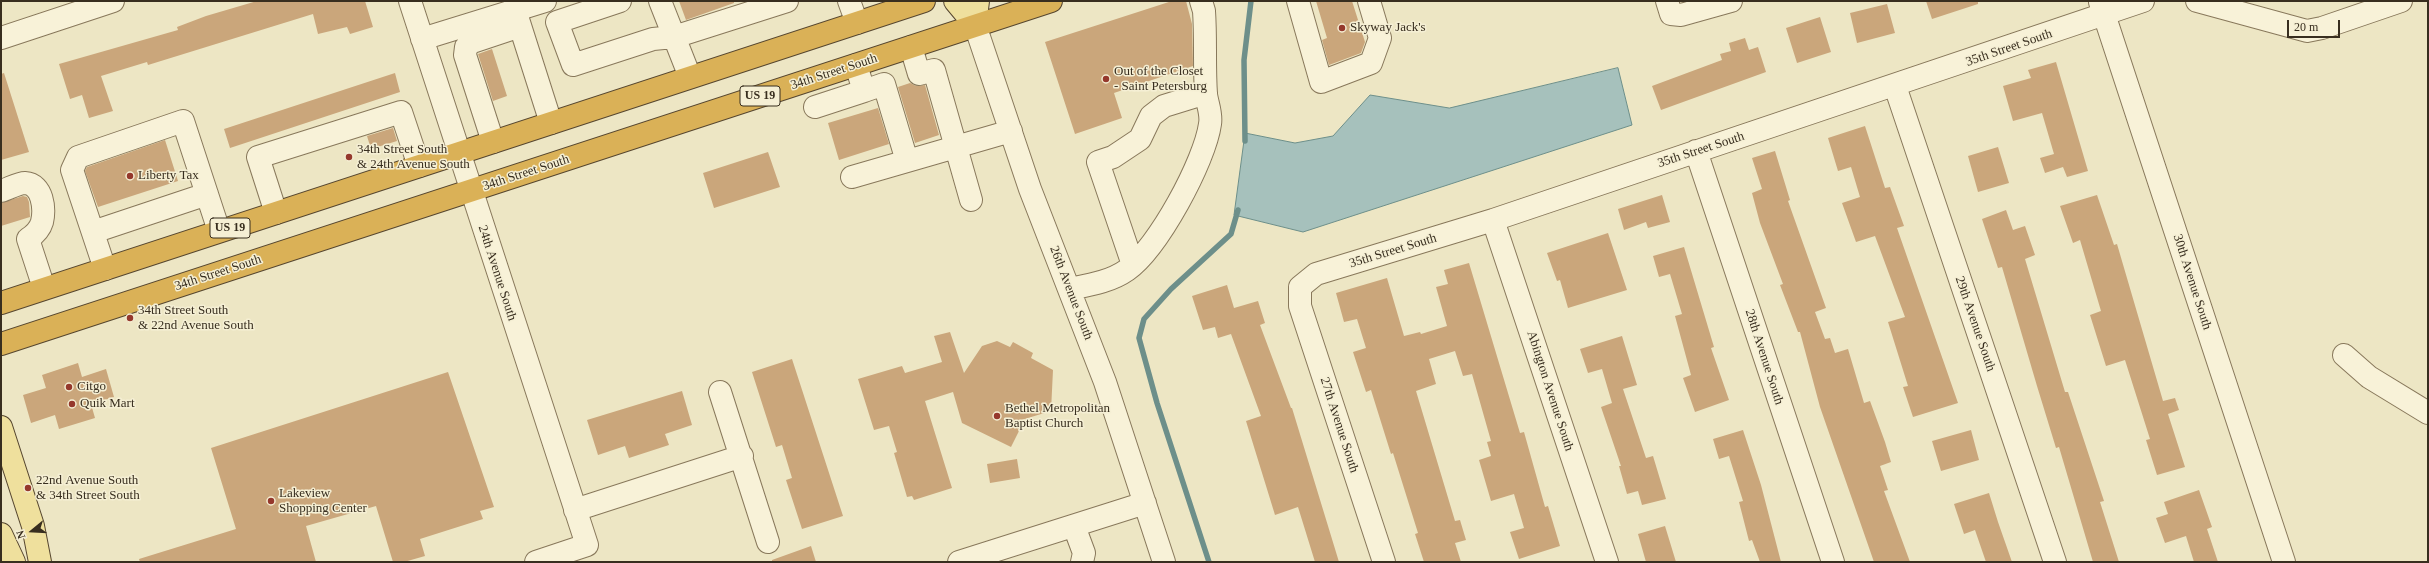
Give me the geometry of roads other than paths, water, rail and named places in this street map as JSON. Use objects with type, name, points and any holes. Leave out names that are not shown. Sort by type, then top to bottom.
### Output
[{"type":"highway","name":"US 19","points":[[1,302],[857,23],[895,6],[924,1]]},
{"type":"highway","name":"34th Street South","points":[[1,344],[1051,1]]},
{"type":"main road","name":"26th Avenue South","points":[[955,1],[975,26]]},
{"type":"main road","name":"26th Avenue South","points":[[975,26],[978,1]]},
{"type":"main road","points":[[1,427],[33,526],[40,562]]},
{"type":"main road","points":[[1,534],[14,562]]},
{"type":"street","points":[[2,34],[113,1]]},
{"type":"street","name":"24th Avenue South","points":[[410,1],[470,191],[587,545],[536,562]]},
{"type":"street","points":[[493,142],[465,55],[466,47],[472,42],[518,18],[545,1]]},
{"type":"street","points":[[620,1],[557,22],[572,65],[653,39],[674,37],[787,1]]},
{"type":"street","points":[[660,1],[690,77]]},
{"type":"street","points":[[849,1],[857,23]]},
{"type":"street","points":[[1069,289],[1105,281],[1133,265],[1146,252],[1192,176],[1206,143],[1211,122],[1206,93],[1205,24],[1201,1]]},
{"type":"street","points":[[1298,1],[1321,82],[1371,63],[1380,38],[1369,1]]},
{"type":"street","points":[[1667,1],[1671,14],[1681,15],[1731,1]]},
{"type":"street","name":"35th Street South","points":[[1300,287],[1316,274],[1493,220],[1696,151],[1895,86],[2102,8],[2143,1]]},
{"type":"street","points":[[2197,1],[2307,31],[2322,28],[2401,1]]},
{"type":"street","name":"30th Avenue South","points":[[2102,8],[2284,562]]},
{"type":"street","points":[[422,39],[518,18]]},
{"type":"street","points":[[518,18],[552,123]]},
{"type":"street","name":"26th Avenue South","points":[[975,26],[1030,189],[1105,382],[1164,562]]},
{"type":"street","points":[[911,47],[919,74],[934,70],[971,200]]},
{"type":"street","points":[[856,65],[864,91]]},
{"type":"street","points":[[815,107],[884,84],[907,161]]},
{"type":"street","name":"29th Avenue South","points":[[1895,86],[2055,562]]},
{"type":"street","points":[[1133,265],[1098,162],[1113,157],[1140,139],[1151,116],[1161,109],[1206,93]]},
{"type":"street","points":[[276,213],[258,157],[401,112],[419,166]]},
{"type":"street","points":[[104,269],[72,170],[78,157],[183,121],[219,231]]},
{"type":"street","points":[[852,176],[1011,131]]},
{"type":"street","name":"28th Avenue South","points":[[1696,151],[1833,562]]},
{"type":"street","points":[[1,191],[25,183],[34,186],[40,193],[43,210],[42,223],[35,234],[28,239],[44,288]]},
{"type":"street","points":[[93,232],[207,194]]},
{"type":"street","name":"Abington Avenue South","points":[[1493,220],[1607,562]]},
{"type":"street","name":"27th Avenue South","points":[[1300,287],[1300,306],[1384,562]]},
{"type":"street","points":[[2344,355],[2369,377],[2428,413]]},
{"type":"street","points":[[720,392],[742,456],[768,542]]},
{"type":"street","points":[[575,510],[742,456]]},
{"type":"street","points":[[959,562],[1145,503]]},
{"type":"street","points":[[1074,526],[1084,553],[1082,562]]},
{"type":"water","points":[[1618,68],[1632,125],[1303,232],[1234,215],[1245,133],[1295,143],[1333,136],[1370,95],[1449,108]]},
{"type":"waterway","points":[[1245,141],[1244,60],[1251,1]]},
{"type":"waterway","points":[[1209,562],[1157,403],[1139,338],[1144,319],[1171,289],[1231,234],[1238,210]]},
{"type":"place","name":"Skyway Jack's","points":[[1342,28]]},
{"type":"place","name":"Out of the Closet - Saint Petersburg","points":[[1106,79]]},
{"type":"place","name":"34th Street South & 24th Avenue South","points":[[349,157]]},
{"type":"place","name":"Liberty Tax","points":[[130,176]]},
{"type":"place","name":"34th Street South & 22nd Avenue South","points":[[130,318]]},
{"type":"place","name":"Citgo","points":[[69,387]]},
{"type":"place","name":"Quik Mart","points":[[72,404]]},
{"type":"place","name":"Bethel Metropolitan Baptist Church","points":[[997,416]]},
{"type":"place","name":"22nd Avenue South & 34th Street South","points":[[28,488]]},
{"type":"place","name":"Lakeview Shopping Center","points":[[271,501]]}]
